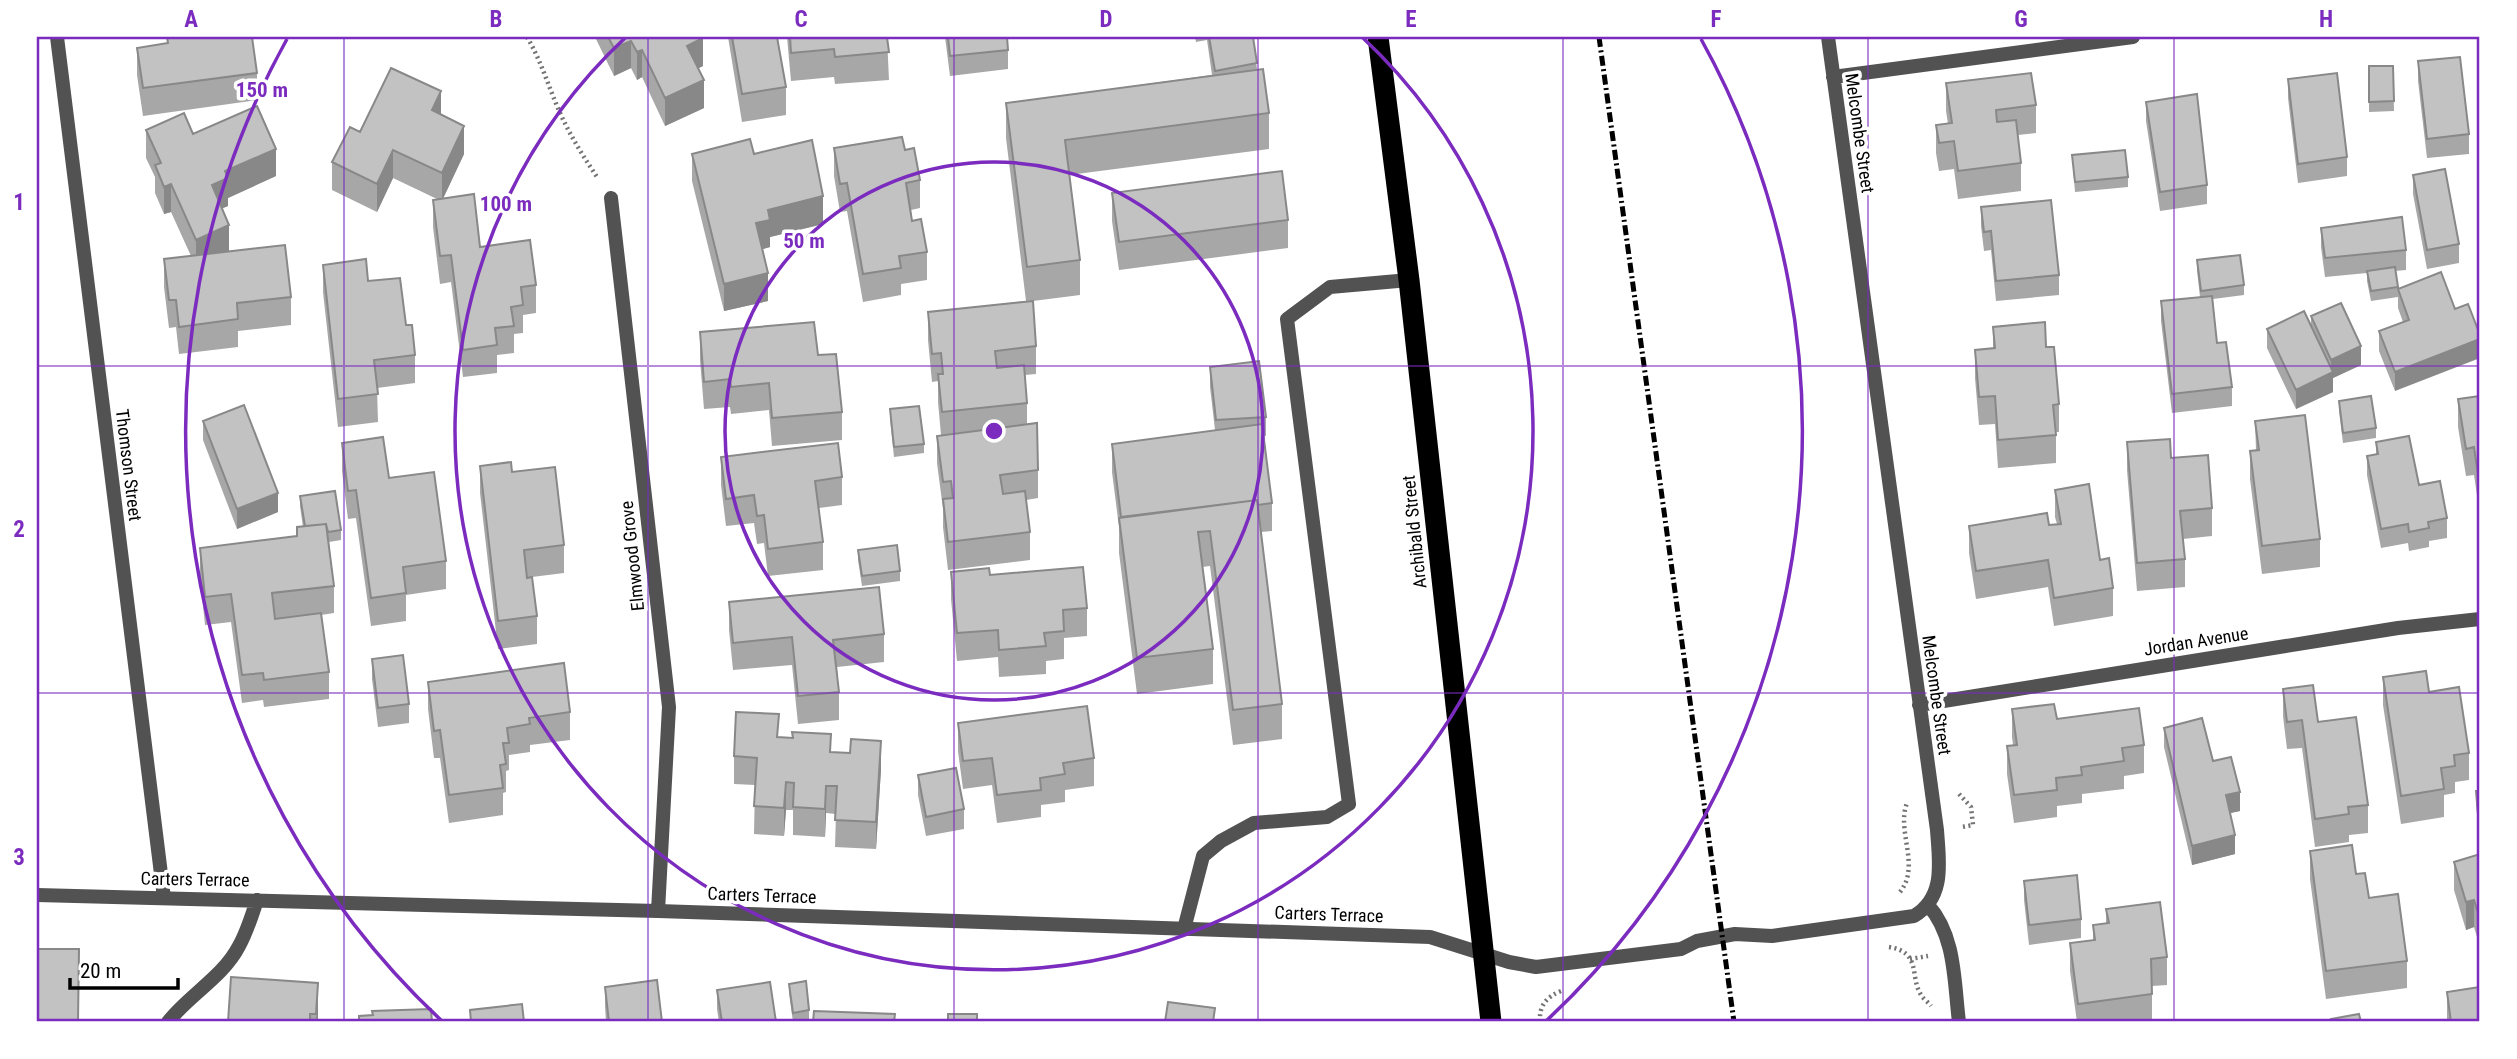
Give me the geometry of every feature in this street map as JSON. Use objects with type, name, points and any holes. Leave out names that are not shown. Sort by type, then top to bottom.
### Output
[{"type":"highway","name":"Archibald Street","points":[[1378,37],[1409,279],[1491,1022]]},
{"type":"street","name":"Thomson Street","points":[[57,37],[163,898]]},
{"type":"street","name":"Melcombe Street","points":[[1828,37],[1940,872],[1928,905]]},
{"type":"street","points":[[1833,76],[2133,37]]},
{"type":"street","name":"Elmwood Grove","points":[[611,198],[669,707],[658,911]]},
{"type":"street","points":[[1184,929],[1203,856],[1221,841],[1254,823],[1327,817],[1349,804],[1287,319],[1330,286],[1409,279]]},
{"type":"street","name":"Jordan Avenue","points":[[1919,705],[2398,628],[2480,619]]},
{"type":"street","name":"Carters Terrace","points":[[37,895],[658,911],[1430,937],[1483,953]]},
{"type":"street","points":[[167,1022],[227,963],[239,947],[257,900]]},
{"type":"street","points":[[1483,953],[1536,967],[1681,949],[1697,942],[1735,934],[1772,936],[1905,918],[1914,916],[1928,905],[1941,922],[1949,943],[1959,1022]]},
{"type":"path","points":[[527,37],[537,53],[577,148],[611,198]]},
{"type":"path","points":[[1956,827],[1973,825],[1971,807],[1963,798]]},
{"type":"path","points":[[1898,895],[1905,886],[1909,871],[1903,813],[1908,801]]},
{"type":"path","points":[[1883,946],[1900,948],[1910,959],[1916,972],[1919,993],[1925,999]]},
{"type":"path","points":[[1910,959],[1921,957]]},
{"type":"path","points":[[1540,1022],[1544,1003],[1551,995],[1574,989]]},
{"type":"building","points":[[167,37],[252,37],[257,73],[143,88],[137,48],[168,43]]},
{"type":"building","points":[[608,37],[702,37],[687,46],[704,80],[665,98],[642,50],[637,52],[631,41],[614,48]]},
{"type":"building","points":[[732,37],[777,37],[786,87],[742,94]]},
{"type":"building","points":[[790,37],[887,37],[889,52],[835,57],[834,49],[791,53]]},
{"type":"building","points":[[948,37],[1007,37],[1008,50],[950,56]]},
{"type":"building","points":[[1209,37],[1253,37],[1257,63],[1215,71]]},
{"type":"building","points":[[2460,57],[2469,134],[2427,139],[2418,61]]},
{"type":"building","points":[[2369,66],[2393,66],[2394,101],[2369,102]]},
{"type":"building","points":[[391,68],[441,91],[432,110],[464,126],[442,173],[393,150],[377,184],[332,162],[350,127],[360,132]]},
{"type":"building","points":[[1263,69],[1269,113],[1065,140],[1080,260],[1027,267],[1006,103]]},
{"type":"building","points":[[2031,73],[2036,105],[1996,110],[1997,122],[2016,120],[2021,163],[1958,171],[1954,141],[1939,143],[1936,125],[1952,123],[1946,83]]},
{"type":"building","points":[[2337,73],[2347,157],[2298,164],[2288,79]]},
{"type":"building","points":[[2197,94],[2207,185],[2160,192],[2146,102]]},
{"type":"building","points":[[257,106],[276,149],[225,171],[228,178],[212,185],[229,225],[196,240],[171,184],[164,187],[155,165],[161,163],[146,130],[184,113],[193,134]]},
{"type":"building","points":[[902,137],[905,150],[914,148],[920,180],[906,183],[912,221],[921,219],[927,252],[899,256],[901,268],[863,274],[847,183],[840,184],[834,148]]},
{"type":"building","points":[[750,139],[754,154],[812,140],[823,196],[768,210],[770,220],[756,223],[768,273],[724,284],[692,154]]},
{"type":"building","points":[[2125,150],[2128,177],[2075,182],[2072,155]]},
{"type":"building","points":[[2445,169],[2459,244],[2427,250],[2413,175]]},
{"type":"building","points":[[1282,171],[1288,220],[1119,242],[1112,193]]},
{"type":"building","points":[[474,194],[480,247],[530,240],[536,285],[521,287],[523,305],[511,307],[514,326],[495,328],[497,345],[463,350],[451,255],[440,256],[433,200]]},
{"type":"building","points":[[2051,200],[2059,275],[1996,281],[1991,231],[1984,232],[1981,207]]},
{"type":"building","points":[[2402,217],[2406,250],[2325,258],[2321,228]]},
{"type":"building","points":[[285,245],[291,297],[237,303],[238,319],[179,327],[176,300],[169,300],[164,259]]},
{"type":"building","points":[[2240,255],[2244,285],[2201,291],[2197,260]]},
{"type":"building","points":[[366,259],[368,281],[400,278],[406,325],[412,325],[415,355],[374,360],[378,394],[338,399],[323,265]]},
{"type":"building","points":[[2395,267],[2398,287],[2371,291],[2367,271]]},
{"type":"building","points":[[2441,272],[2455,309],[2468,304],[2480,339],[2395,372],[2379,331],[2409,320],[2398,289]]},
{"type":"building","points":[[2212,296],[2217,343],[2226,342],[2232,387],[2172,394],[2161,301]]},
{"type":"building","points":[[1033,301],[1036,346],[995,351],[997,368],[1024,365],[1027,403],[942,412],[938,374],[943,374],[941,353],[932,354],[928,312]]},
{"type":"building","points":[[2341,303],[2361,346],[2331,360],[2311,316]]},
{"type":"building","points":[[2304,311],[2333,372],[2296,390],[2267,329]]},
{"type":"building","points":[[814,322],[818,355],[836,354],[842,412],[772,418],[769,383],[731,387],[730,379],[704,382],[700,332]]},
{"type":"building","points":[[2045,322],[2046,347],[2054,347],[2059,404],[2053,405],[2056,435],[1998,440],[1995,396],[1979,397],[1975,350],[1995,348],[1993,327]]},
{"type":"building","points":[[1259,361],[1266,417],[1216,420],[1210,367]]},
{"type":"building","points":[[2371,396],[2376,428],[2343,433],[2339,401]]},
{"type":"building","points":[[2480,396],[2480,488],[2474,447],[2466,449],[2458,399]]},
{"type":"building","points":[[244,405],[278,493],[237,509],[203,421]]},
{"type":"building","points":[[919,406],[924,444],[894,447],[890,409]]},
{"type":"building","points":[[2305,415],[2320,539],[2262,546],[2250,451],[2259,450],[2255,421]]},
{"type":"building","points":[[1037,423],[1038,470],[1000,475],[1003,494],[1025,491],[1030,532],[948,542],[943,499],[953,498],[951,481],[943,482],[937,436]]},
{"type":"building","points":[[1262,424],[1272,503],[1258,505],[1257,500],[1121,517],[1112,444]]},
{"type":"building","points":[[2409,436],[2419,485],[2440,481],[2447,518],[2428,522],[2429,528],[2409,532],[2408,524],[2381,529],[2367,456],[2378,454],[2376,442]]},
{"type":"building","points":[[383,437],[389,478],[434,472],[446,561],[403,567],[406,593],[371,598],[356,490],[348,491],[342,443]]},
{"type":"building","points":[[2170,439],[2171,458],[2208,455],[2212,508],[2180,511],[2185,559],[2137,563],[2127,442]]},
{"type":"building","points":[[838,443],[842,477],[815,481],[823,542],[768,549],[764,515],[757,516],[754,495],[726,499],[721,457]]},
{"type":"building","points":[[511,462],[512,472],[555,467],[564,545],[524,550],[527,578],[532,577],[537,616],[498,621],[480,466]]},
{"type":"building","points":[[2089,484],[2100,560],[2109,558],[2113,588],[2054,598],[2048,560],[1976,571],[1969,526],[2047,513],[2049,525],[2061,524],[2055,490]]},
{"type":"building","points":[[335,491],[341,530],[328,532],[326,524],[305,526],[300,496]]},
{"type":"building","points":[[1257,500],[1282,704],[1233,710],[1210,531],[1198,532],[1213,649],[1137,658],[1119,518]]},
{"type":"building","points":[[326,524],[334,586],[272,593],[275,619],[321,613],[329,672],[264,680],[263,673],[242,675],[231,594],[205,597],[200,548],[297,536],[297,527]]},
{"type":"building","points":[[897,545],[900,571],[862,576],[858,550]]},
{"type":"building","points":[[1083,567],[1087,608],[1063,610],[1064,631],[1044,633],[1046,646],[999,650],[998,630],[957,633],[951,572],[989,568],[990,575]]},
{"type":"building","points":[[879,587],[884,634],[833,640],[839,692],[798,696],[792,637],[733,643],[729,602]]},
{"type":"building","points":[[403,655],[409,704],[378,708],[372,659]]},
{"type":"building","points":[[564,663],[570,712],[529,718],[530,724],[507,728],[509,743],[503,743],[506,764],[500,765],[503,788],[449,795],[440,730],[434,731],[428,682]]},
{"type":"building","points":[[2426,671],[2429,692],[2459,687],[2469,753],[2454,755],[2455,766],[2441,768],[2444,789],[2401,796],[2383,677]]},
{"type":"building","points":[[2313,685],[2318,722],[2356,717],[2368,805],[2348,807],[2349,814],[2315,819],[2302,720],[2287,722],[2283,689]]},
{"type":"building","points":[[2054,704],[2057,719],[2139,708],[2144,745],[2122,748],[2124,761],[2081,767],[2082,775],[2056,778],[2057,790],[2014,795],[2007,746],[2017,745],[2012,709]]},
{"type":"building","points":[[1087,706],[1094,758],[1063,763],[1065,774],[1040,778],[1041,790],[997,795],[992,758],[963,761],[958,723]]},
{"type":"building","points":[[736,712],[779,714],[777,737],[793,738],[792,732],[831,734],[830,752],[850,753],[851,739],[881,741],[876,822],[835,820],[837,786],[826,786],[825,809],[793,807],[794,783],[786,782],[784,808],[754,806],[757,758],[734,756]]},
{"type":"building","points":[[2202,718],[2213,761],[2231,757],[2240,792],[2226,795],[2235,835],[2192,846],[2164,728]]},
{"type":"building","points":[[956,768],[964,809],[926,817],[918,775]]},
{"type":"building","points":[[2476,791],[2480,791],[2480,826],[2479,826]]},
{"type":"building","points":[[2352,845],[2356,874],[2365,873],[2369,898],[2398,894],[2407,961],[2326,971],[2310,851]]},
{"type":"building","points":[[2480,854],[2480,919],[2474,900],[2466,902],[2454,862]]},
{"type":"building","points":[[2077,875],[2081,919],[2029,925],[2024,881]]},
{"type":"building","points":[[2160,902],[2167,957],[2151,959],[2152,994],[2078,1004],[2070,943],[2095,940],[2093,925],[2109,923],[2106,909]]},
{"type":"building","points":[[37,949],[79,949],[78,1022],[37,1022]]},
{"type":"building","points":[[231,977],[318,983],[316,1014],[310,1014],[310,1022],[228,1022]]},
{"type":"building","points":[[657,980],[662,1022],[609,1022],[605,987]]},
{"type":"building","points":[[806,981],[809,1010],[793,1013],[789,984]]},
{"type":"building","points":[[770,982],[776,1022],[722,1022],[717,990]]},
{"type":"building","points":[[2480,987],[2480,1022],[2451,1022],[2447,992]]},
{"type":"building","points":[[1168,1002],[1215,1008],[1213,1022],[1165,1022]]},
{"type":"building","points":[[522,1004],[524,1022],[471,1022],[470,1010]]},
{"type":"building","points":[[431,1009],[432,1022],[359,1022],[359,1016],[373,1015],[372,1011]]},
{"type":"building","points":[[814,1011],[895,1014],[894,1022],[813,1022]]},
{"type":"building","points":[[948,1014],[977,1014],[977,1022],[948,1022]]},
{"type":"building","points":[[2359,1014],[2361,1022],[2332,1022],[2331,1019]]},
{"type":"railway","points":[[1599,37],[1734,1022]]}]
